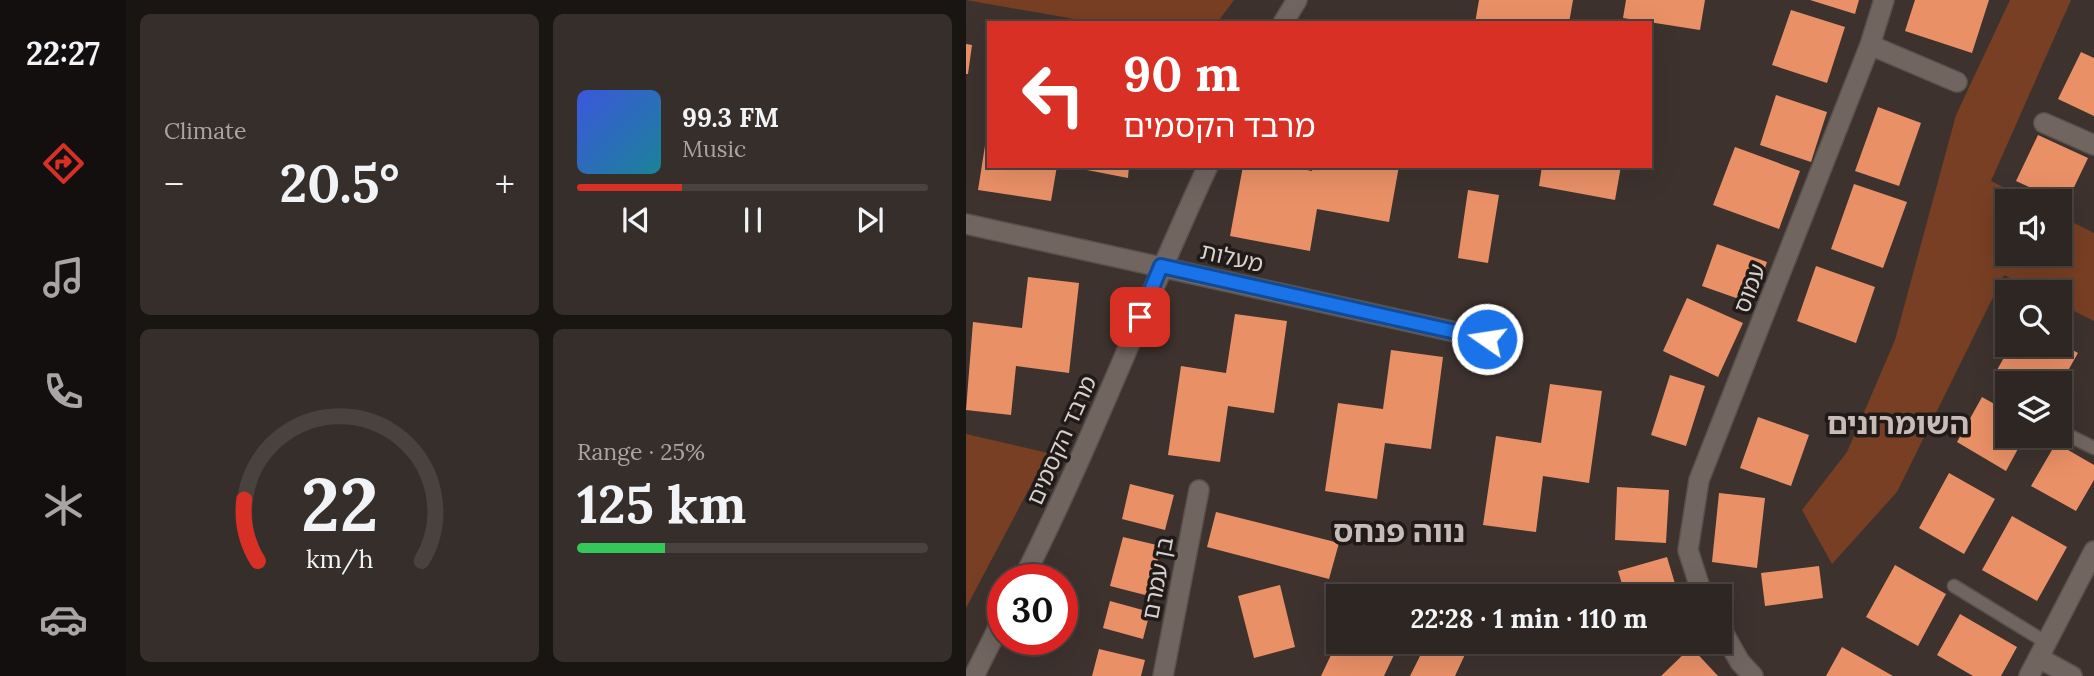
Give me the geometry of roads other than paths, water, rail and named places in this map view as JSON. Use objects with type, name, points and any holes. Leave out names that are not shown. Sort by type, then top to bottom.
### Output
[{"type":"street","points":[[1284,21],[1297,0]]},
{"type":"street","name":"עמוס","points":[[1699,584],[1688,550],[1699,480],[1870,45],[1884,0]]},
{"type":"street","points":[[1870,45],[1957,82]]},
{"type":"street","points":[[2044,123],[2094,145]]},
{"type":"street","name":"מרבד הקסמים","points":[[1030,564],[1065,495],[1161,266],[1207,168]]},
{"type":"street","name":"מעלות","points":[[966,224],[1487,339]]},
{"type":"street","name":"בן עמרם","points":[[1163,676],[1199,490]]},
{"type":"street","points":[[2029,676],[2094,551]]},
{"type":"street","points":[[1732,648],[1753,676]]},
{"type":"street","points":[[974,676],[987,650]]},
{"type":"street","points":[[2043,650],[2072,676]]},
{"type":"lane","points":[[2072,437],[2094,448]]},
{"type":"lane","points":[[1954,586],[2043,650]]},
{"type":"district","name":"השומרונים","points":[[1898,423]]},
{"type":"district","name":"נווה פנחס","points":[[1399,531]]}]
